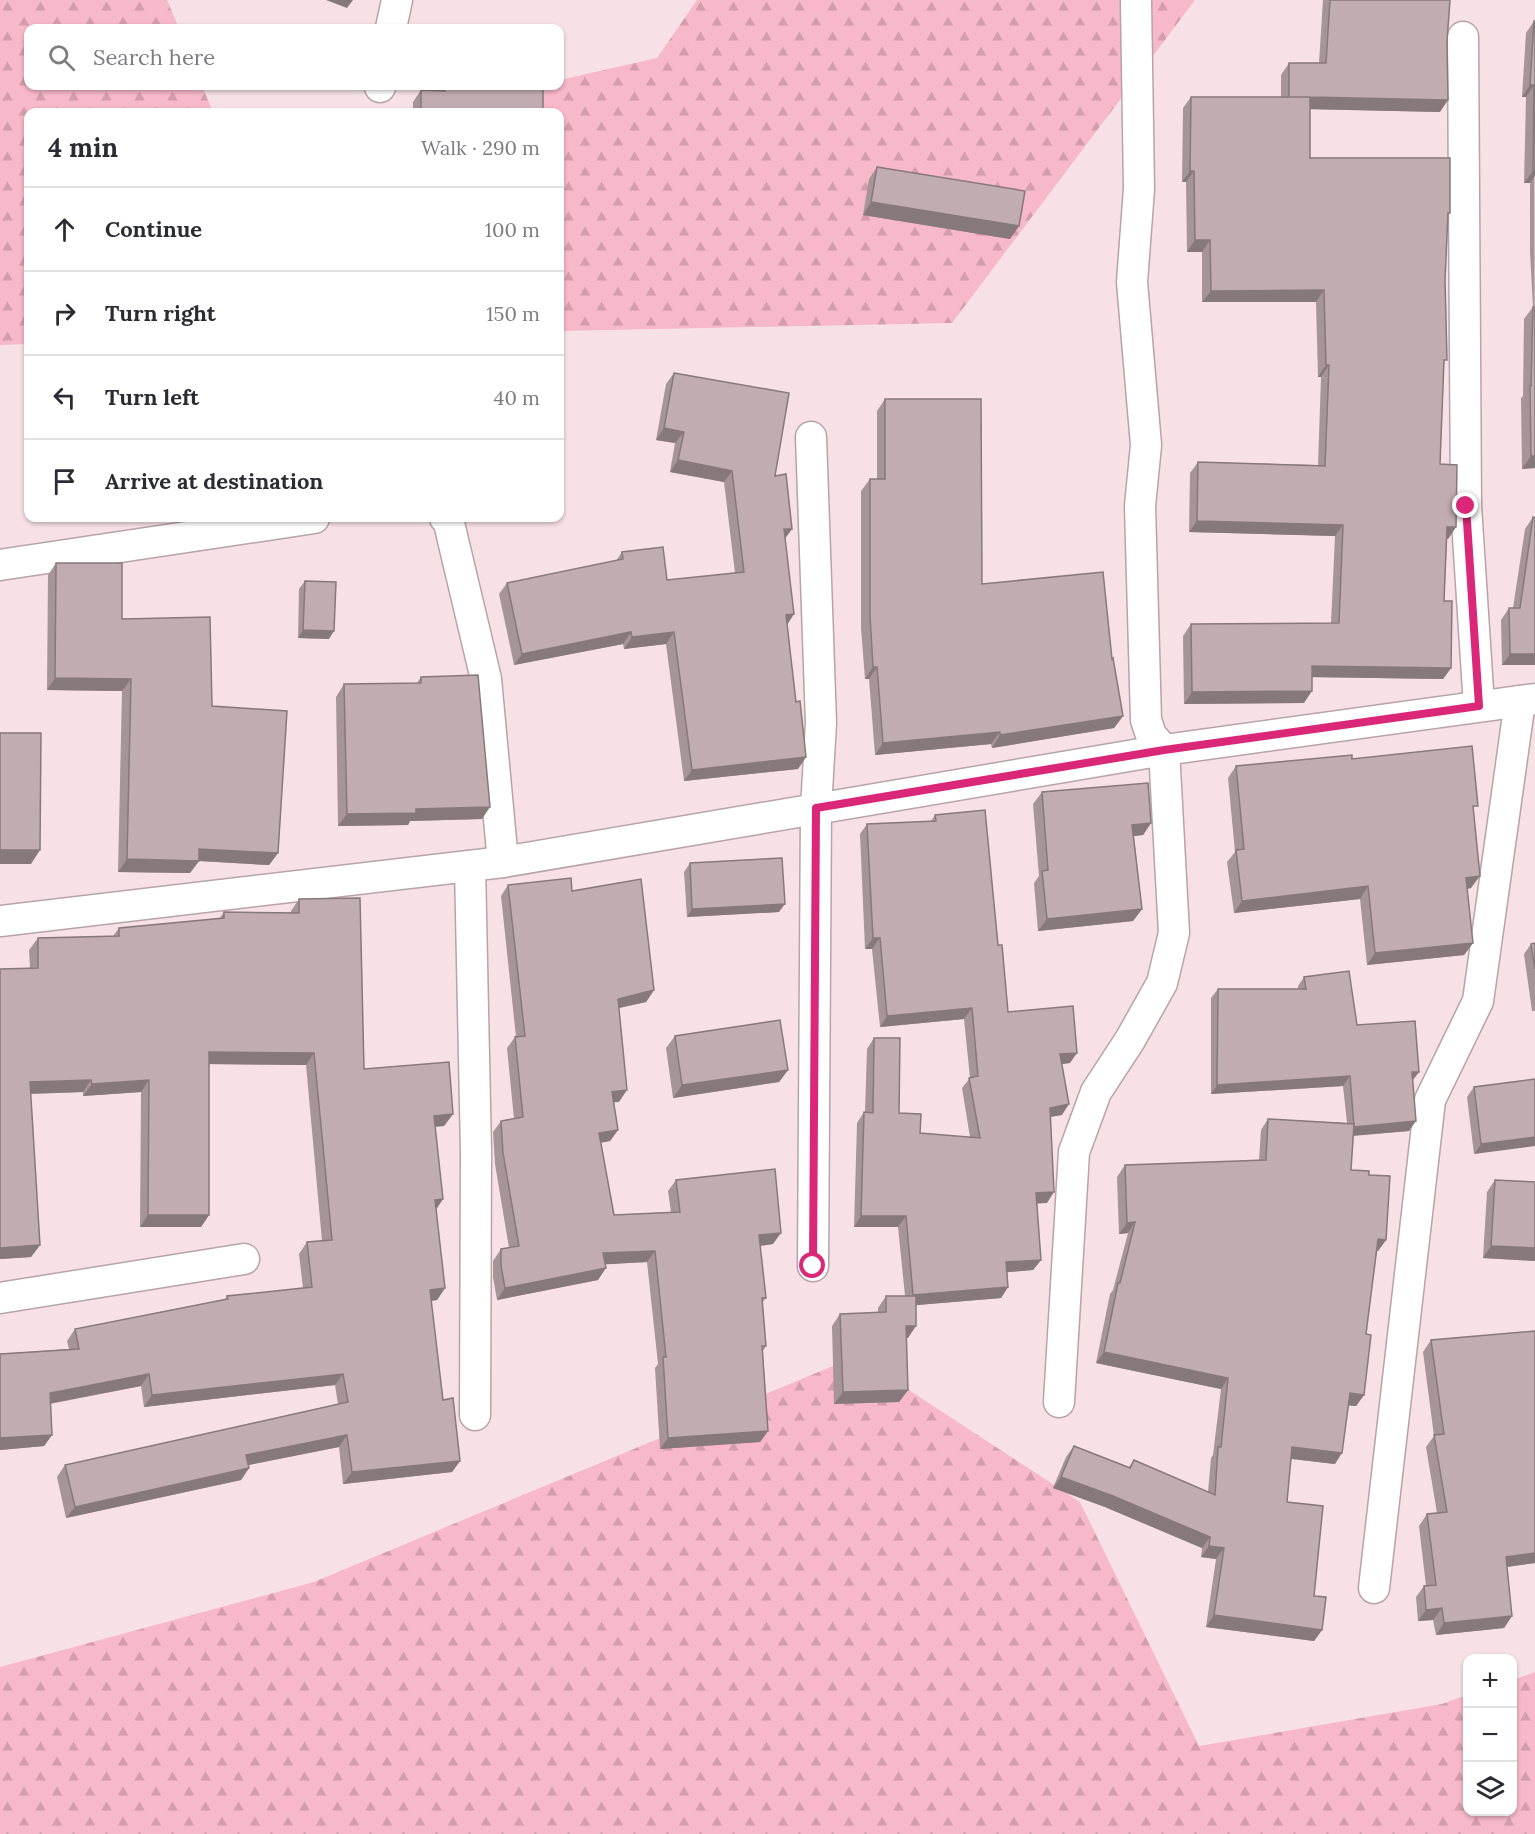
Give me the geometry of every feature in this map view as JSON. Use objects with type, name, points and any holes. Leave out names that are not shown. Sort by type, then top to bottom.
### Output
[{"type":"street","points":[[392,24],[397,0]]},
{"type":"street","points":[[1059,1402],[1074,1152],[1096,1092],[1131,1040],[1162,983],[1174,933],[1164,750],[1151,735],[1145,708],[1140,506],[1146,445],[1132,282],[1139,189],[1136,2]]},
{"type":"street","points":[[1463,37],[1466,506],[1479,706]]},
{"type":"street","points":[[811,437],[821,723],[816,808],[813,1266]]},
{"type":"street","points":[[0,565],[287,522]]},
{"type":"street","points":[[448,522],[486,679],[503,862]]},
{"type":"street","points":[[0,921],[503,862],[1164,750],[1528,700],[1478,1001],[1430,1100],[1374,1588]]},
{"type":"street","points":[[470,866],[476,1153],[475,1415]]},
{"type":"street","points":[[0,1298],[244,1259]]},
{"type":"green space","points":[[0,0],[167,0],[177,24],[24,24],[24,90],[204,90],[211,108],[24,108],[24,344],[0,345]]},
{"type":"green space","points":[[697,0],[1195,0],[952,323],[564,331],[564,108],[430,108],[515,90],[564,90],[564,79],[657,58]]},
{"type":"green space","points":[[857,1356],[1080,1502],[1199,1746],[1442,1704],[1463,1696],[1463,1816],[1517,1816],[1517,1679],[1535,1672],[1535,1834],[0,1834],[0,1667],[314,1582]]},
{"type":"building","points":[[1330,0],[1450,0],[1447,41],[1448,100],[1310,97],[1310,158],[1450,158],[1450,213],[1448,213],[1445,280],[1447,360],[1444,360],[1440,464],[1457,465],[1456,527],[1447,527],[1444,601],[1452,601],[1451,668],[1312,666],[1312,691],[1192,692],[1191,624],[1339,623],[1343,525],[1197,521],[1198,462],[1325,466],[1329,365],[1326,365],[1324,290],[1211,291],[1210,240],[1195,240],[1194,171],[1190,171],[1191,97],[1289,97],[1289,63],[1326,63]]},
{"type":"building","points":[[1534,21],[1535,171],[1533,171],[1534,85],[1530,85]]},
{"type":"building","points":[[421,90],[543,90],[543,108],[421,108]]},
{"type":"building","points":[[877,167],[1025,191],[1019,226],[871,202]]},
{"type":"building","points":[[1533,307],[1535,307],[1535,456],[1531,456],[1530,386]]},
{"type":"building","points":[[674,373],[789,393],[775,476],[786,474],[792,529],[784,529],[794,614],[786,615],[796,702],[800,701],[806,757],[692,770],[674,632],[632,637],[631,632],[522,654],[507,583],[623,559],[622,552],[663,547],[667,580],[744,572],[732,471],[678,460],[684,432],[664,428]]},
{"type":"building","points":[[885,399],[981,399],[982,584],[1103,572],[1112,659],[1123,716],[1000,735],[1000,732],[883,743],[877,667],[873,667],[870,616],[870,479],[885,479]]},
{"type":"building","points":[[1533,517],[1535,518],[1535,654],[1510,654],[1509,608],[1520,608]]},
{"type":"building","points":[[56,563],[122,563],[122,619],[210,617],[212,706],[287,711],[278,853],[199,849],[199,861],[127,859],[131,679],[55,678]]},
{"type":"building","points":[[305,581],[336,582],[334,631],[303,630]]},
{"type":"building","points":[[478,675],[490,807],[416,809],[416,813],[347,814],[344,684],[421,683],[421,677]]},
{"type":"building","points":[[0,733],[41,733],[40,850],[0,850]]},
{"type":"building","points":[[1472,746],[1478,806],[1473,806],[1480,876],[1466,878],[1473,943],[1375,953],[1368,886],[1242,901],[1236,850],[1244,849],[1236,766],[1352,755],[1352,759]]},
{"type":"building","points":[[1148,783],[1151,823],[1132,825],[1142,909],[1047,919],[1042,871],[1048,870],[1042,792]]},
{"type":"building","points":[[985,810],[998,945],[1002,945],[1008,1012],[1073,1006],[1077,1053],[1060,1054],[1069,1104],[1050,1108],[1054,1192],[1036,1193],[1041,1260],[1006,1262],[1008,1287],[913,1295],[906,1216],[861,1216],[864,1112],[873,1113],[874,1038],[900,1038],[899,1113],[921,1114],[920,1133],[980,1138],[969,1078],[978,1076],[972,1008],[887,1016],[880,938],[873,938],[867,824],[936,821],[935,815]]},
{"type":"building","points":[[782,858],[785,904],[692,909],[690,863]]},
{"type":"building","points":[[571,878],[572,891],[641,879],[654,990],[618,999],[627,1090],[612,1092],[618,1130],[599,1133],[614,1215],[680,1212],[676,1180],[775,1169],[781,1233],[759,1235],[766,1298],[762,1298],[766,1346],[762,1346],[768,1431],[668,1438],[663,1357],[666,1357],[655,1251],[603,1253],[606,1268],[505,1288],[501,1249],[519,1246],[503,1153],[501,1121],[523,1117],[515,1037],[525,1036],[508,885]]},
{"type":"building","points":[[360,898],[364,1069],[449,1062],[453,1114],[434,1116],[443,1199],[435,1200],[445,1288],[430,1290],[443,1400],[453,1398],[460,1461],[352,1472],[347,1435],[246,1455],[249,1468],[75,1507],[65,1465],[348,1402],[343,1374],[152,1395],[149,1374],[50,1393],[52,1435],[0,1438],[0,1354],[79,1349],[75,1329],[228,1299],[227,1296],[312,1287],[307,1242],[332,1240],[314,1053],[209,1052],[209,1215],[148,1215],[149,1080],[92,1084],[91,1080],[30,1082],[40,1245],[0,1248],[0,969],[38,968],[38,938],[119,936],[119,928],[224,918],[224,912],[299,913],[299,899]]},
{"type":"building","points":[[1535,943],[1535,969],[1531,944]]},
{"type":"building","points":[[1349,971],[1357,1025],[1415,1021],[1419,1072],[1412,1072],[1416,1121],[1354,1127],[1350,1076],[1217,1085],[1218,989],[1306,989],[1304,977]]},
{"type":"building","points":[[780,1020],[788,1070],[682,1085],[675,1036]]},
{"type":"building","points":[[1535,1079],[1535,1137],[1481,1144],[1474,1087]]},
{"type":"building","points":[[1268,1119],[1354,1124],[1351,1170],[1369,1171],[1369,1175],[1390,1176],[1386,1240],[1378,1239],[1366,1334],[1371,1335],[1364,1395],[1350,1393],[1342,1453],[1292,1447],[1287,1502],[1323,1506],[1314,1596],[1326,1597],[1322,1630],[1214,1615],[1224,1548],[1209,1546],[1210,1537],[1061,1477],[1074,1446],[1130,1468],[1134,1460],[1215,1495],[1218,1447],[1221,1447],[1228,1378],[1104,1352],[1118,1283],[1120,1283],[1135,1222],[1127,1223],[1125,1165],[1266,1160]]},
{"type":"building","points":[[1495,1180],[1535,1182],[1535,1248],[1491,1246]]},
{"type":"building","points":[[886,1296],[916,1296],[916,1326],[906,1326],[908,1390],[843,1392],[840,1314],[886,1312]]},
{"type":"building","points":[[1535,1331],[1535,1553],[1506,1557],[1512,1616],[1444,1623],[1442,1608],[1426,1610],[1424,1586],[1436,1585],[1427,1514],[1447,1512],[1434,1435],[1444,1434],[1431,1340]]},
{"type":"route","points":[[813,1266],[816,808],[1164,750],[1479,706],[1466,506]]}]
